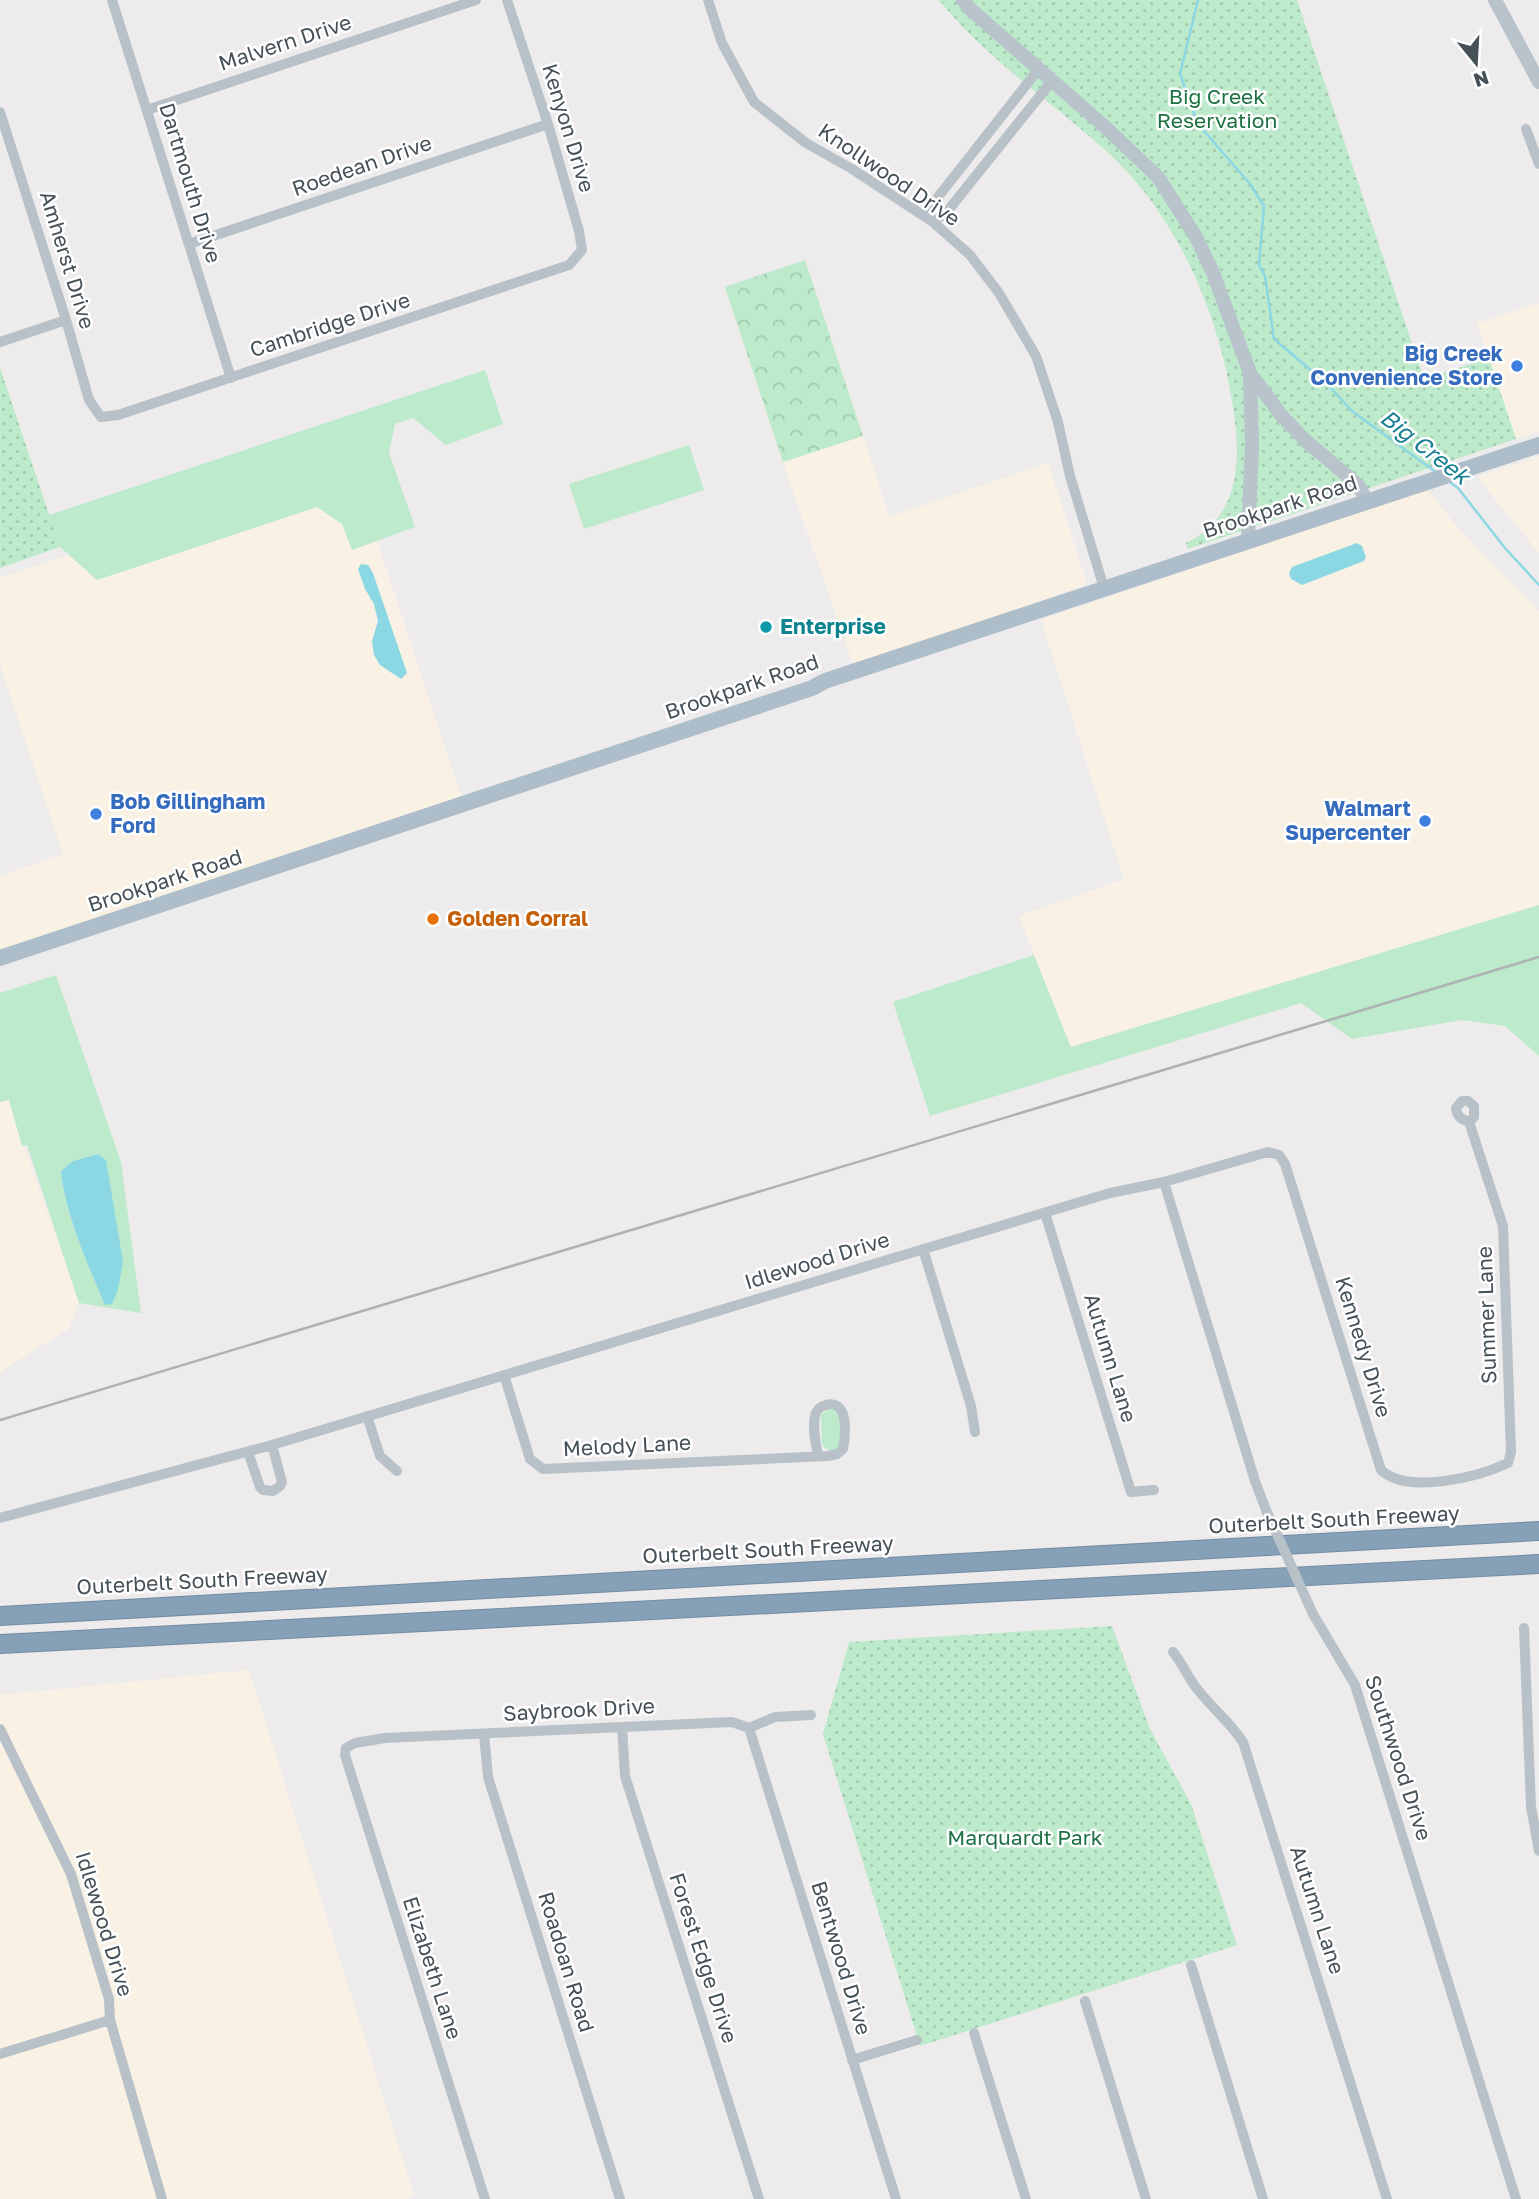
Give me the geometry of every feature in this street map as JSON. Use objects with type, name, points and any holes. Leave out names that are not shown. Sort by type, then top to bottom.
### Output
[{"type":"highway","name":"Outerbelt South Freeway","points":[[0,1616],[1539,1531]]},
{"type":"highway","points":[[0,1644],[1539,1564]]},
{"type":"main road","name":"Brookpark Road","points":[[0,958],[1539,445]]},
{"type":"street","name":"Dartmouth Drive","points":[[113,0],[231,378]]},
{"type":"street","name":"Malvern Drive","points":[[147,110],[476,0]]},
{"type":"street","name":"Kenyon Drive","points":[[508,0],[548,124],[580,241],[582,250],[569,265]]},
{"type":"street","name":"Knollwood Drive","points":[[708,0],[722,43],[754,102],[806,143],[852,169],[930,220],[971,255],[986,275],[1036,356],[1058,422],[1070,476],[1104,588]]},
{"type":"street","points":[[963,0],[1038,71],[1104,126],[1158,177],[1196,237],[1213,273],[1250,373],[1281,415],[1306,441],[1358,485],[1367,501]]},
{"type":"street","points":[[1495,0],[1539,82]]},
{"type":"street","points":[[930,220],[934,202],[1038,71]]},
{"type":"street","points":[[930,220],[946,213],[1051,82]]},
{"type":"street","name":"Amherst Drive","points":[[0,112],[89,400],[101,417]]},
{"type":"street","points":[[996,123],[1010,133]]},
{"type":"street","name":"Roedean Drive","points":[[189,244],[548,124]]},
{"type":"street","points":[[1526,129],[1539,164]]},
{"type":"street","points":[[961,167],[974,177]]},
{"type":"street","name":"Cambridge Drive","points":[[101,417],[118,415],[569,265]]},
{"type":"street","points":[[0,342],[66,320]]},
{"type":"street","points":[[1248,540],[1252,444],[1250,373]]},
{"type":"street","name":"Summer Lane","points":[[1463,1479],[1508,1463],[1511,1452],[1503,1226],[1469,1122]]},
{"type":"street","name":"Idlewood Drive","points":[[0,1518],[272,1446],[1110,1193],[1164,1182],[1261,1153],[1279,1155]]},
{"type":"street","name":"Kennedy Drive","points":[[1279,1155],[1285,1164],[1381,1470],[1390,1478],[1406,1480],[1463,1479]]},
{"type":"street","name":"Southwood Drive","points":[[1164,1182],[1266,1510],[1313,1614],[1355,1685],[1516,2199]]},
{"type":"street","name":"Autumn Lane","points":[[1045,1213],[1131,1492],[1154,1490]]},
{"type":"street","points":[[923,1249],[971,1406],[975,1432]]},
{"type":"street","name":"Melody Lane","points":[[504,1375],[530,1459],[543,1469],[818,1456],[836,1454],[843,1449],[843,1417],[841,1409],[836,1405],[828,1404],[819,1408],[815,1415],[818,1456]]},
{"type":"street","points":[[368,1416],[380,1456],[397,1471]]},
{"type":"street","points":[[248,1452],[260,1488],[273,1491],[282,1482],[272,1446]]},
{"type":"street","points":[[1524,1628],[1531,1807],[1539,1851]]},
{"type":"street","name":"Autumn Lane","points":[[1173,1652],[1198,1690],[1229,1721],[1243,1742],[1387,2199]]},
{"type":"street","name":"Saybrook Drive","points":[[346,1748],[355,1743],[385,1738],[732,1722],[750,1728],[775,1717],[811,1715]]},
{"type":"street","name":"Forest Edge Drive","points":[[622,1727],[625,1776],[759,2199]]},
{"type":"street","name":"Bentwood Drive","points":[[750,1728],[896,2199]]},
{"type":"street","name":"Idlewood Drive","points":[[0,1729],[71,1874],[109,1999],[110,2020],[162,2199]]},
{"type":"street","name":"Roadoan Road","points":[[484,1734],[488,1777],[620,2199]]},
{"type":"street","name":"Elizabeth Lane","points":[[346,1748],[345,1755],[485,2199]]},
{"type":"street","points":[[1191,1965],[1263,2199]]},
{"type":"street","points":[[1085,2001],[1146,2199]]},
{"type":"street","points":[[0,2054],[110,2020]]},
{"type":"street","points":[[974,2033],[1026,2199]]},
{"type":"street","points":[[852,2060],[917,2040]]},
{"type":"shaded area","points":[[1539,303],[1539,431],[1516,439],[1477,324]]},
{"type":"shaded area","points":[[863,436],[889,517],[1048,463],[1087,584],[854,667],[783,462]]},
{"type":"shaded area","points":[[1539,456],[1539,553],[1477,477]]},
{"type":"shaded area","points":[[1427,489],[1458,528],[1539,611],[1539,905],[1070,1047],[1019,916],[1124,879],[1041,620]]},
{"type":"shaded area","points":[[318,507],[342,524],[352,550],[377,541],[462,798],[0,953],[0,876],[63,854],[0,665],[0,578],[69,555],[97,580]]},
{"type":"shaded area","points":[[8,1099],[79,1303],[68,1329],[0,1372],[0,1102]]},
{"type":"shaded area","points":[[249,1670],[414,2196],[405,2199],[0,2199],[0,1695]]},
{"type":"green space","name":"Big Creek Reservation","points":[[939,0],[1297,0],[1424,379],[1489,358],[1516,439],[1188,549],[1186,543],[1214,523],[1230,496],[1237,449],[1231,392],[1222,354],[1196,278],[1156,208],[1132,177],[1104,149],[977,41]]},
{"type":"green space","points":[[805,260],[863,436],[783,462],[725,287]]},
{"type":"green space","points":[[0,368],[60,547],[0,568]]},
{"type":"green space","points":[[485,370],[503,424],[446,445],[413,418],[395,424],[389,453],[415,527],[352,550],[342,524],[317,507],[97,580],[60,547],[49,515]]},
{"type":"green space","points":[[689,445],[704,490],[584,529],[569,484]]},
{"type":"green space","points":[[1539,905],[1539,1056],[1505,1026],[1462,1020],[1352,1039],[1301,1003],[930,1116],[893,1002],[1034,955],[1071,1047]]},
{"type":"green space","points":[[56,975],[121,1162],[141,1313],[79,1303],[27,1145],[22,1146],[9,1100],[0,1102],[0,993]],"holes":[[[98,1154],[106,1160],[105,1305],[72,1221],[61,1171],[73,1161]]]},
{"type":"green space","points":[[829,1408],[838,1413],[841,1424],[841,1442],[836,1451],[826,1449],[822,1444],[821,1415]]},
{"type":"green space","name":"Marquardt Park","points":[[1112,1626],[1150,1729],[1191,1804],[1237,1945],[920,2046],[823,1734],[849,1642]]},
{"type":"water","points":[[1357,543],[1362,546],[1366,557],[1364,561],[1302,585],[1291,579],[1289,573],[1292,567]]},
{"type":"water","points":[[361,564],[368,565],[373,573],[407,673],[401,679],[380,665],[374,655],[372,641],[378,621],[374,604],[358,569]]},
{"type":"water","points":[[98,1154],[106,1160],[123,1262],[112,1304],[105,1305],[72,1221],[61,1171],[73,1161]]},
{"type":"waterway","name":"Big Creek","points":[[1198,0],[1180,74],[1198,124],[1250,184],[1264,206],[1259,265],[1265,276],[1274,339],[1325,382],[1352,411],[1437,473]]},
{"type":"waterway","name":"Big Creek","points":[[1448,481],[1458,488],[1505,548],[1539,585]]},
{"type":"railway","points":[[0,1420],[1539,957]]},
{"type":"place","name":"Big Creek Convenience Store","points":[[1517,366]]},
{"type":"place","name":"Enterprise","points":[[766,627]]},
{"type":"place","name":"Bob Gillingham Ford","points":[[96,814]]},
{"type":"place","name":"Walmart Supercenter","points":[[1425,821]]},
{"type":"place","name":"Golden Corral","points":[[433,919]]}]
